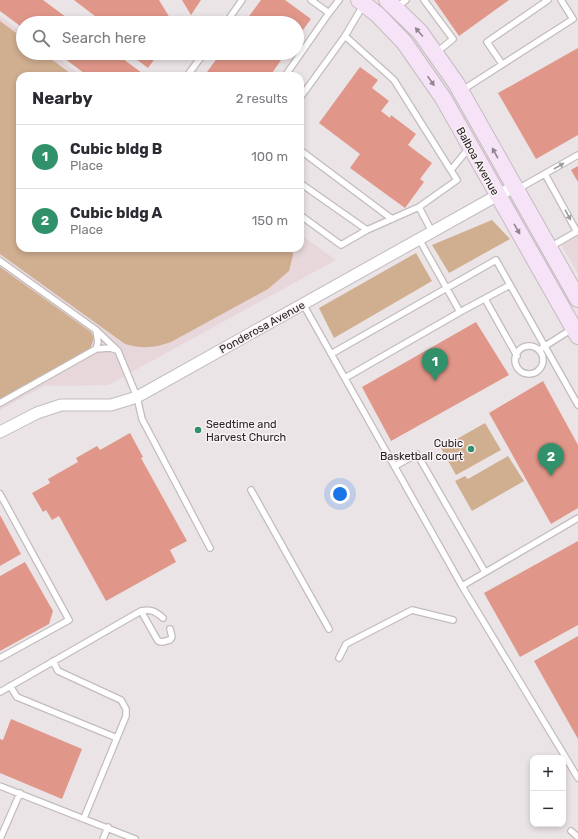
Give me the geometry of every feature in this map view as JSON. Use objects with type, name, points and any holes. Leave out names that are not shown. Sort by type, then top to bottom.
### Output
[{"type":"main road","name":"Balboa Avenue","points":[[362,2],[378,15],[404,42],[443,98],[576,332]]},
{"type":"main road","name":"Balboa Avenue","points":[[396,3],[420,32],[461,91],[549,248],[570,280],[578,299]]},
{"type":"street","name":"Ponderosa Avenue","points":[[0,432],[37,412],[61,405],[111,405],[137,397],[498,195],[515,189]]},
{"type":"lane","points":[[231,16],[242,0]]},
{"type":"lane","points":[[311,0],[329,13]]},
{"type":"lane","points":[[304,49],[339,0]]},
{"type":"lane","points":[[424,0],[453,39],[435,53]]},
{"type":"lane","points":[[502,64],[487,42],[548,0]]},
{"type":"lane","points":[[461,91],[576,18],[561,0]]},
{"type":"lane","points":[[304,92],[345,36],[362,2]]},
{"type":"lane","points":[[304,218],[340,245],[367,230],[419,207],[457,180],[394,80],[345,36]]},
{"type":"lane","points":[[190,72],[199,60]]},
{"type":"lane","points":[[288,72],[296,60]]},
{"type":"lane","points":[[451,170],[470,146]]},
{"type":"lane","points":[[304,153],[392,219]]},
{"type":"lane","points":[[515,189],[578,155]]},
{"type":"lane","points":[[545,174],[577,231],[549,248]]},
{"type":"lane","points":[[304,186],[367,230]]},
{"type":"lane","points":[[419,207],[432,232]]},
{"type":"lane","points":[[419,239],[460,312]]},
{"type":"lane","points":[[331,354],[496,260],[578,405]]},
{"type":"lane","points":[[0,261],[96,330],[118,350],[137,397],[142,419],[210,548]]},
{"type":"lane","points":[[345,378],[510,285]]},
{"type":"lane","points":[[485,298],[516,356],[516,362],[520,370],[532,373],[540,369],[542,365],[543,356],[534,346],[520,349],[516,356]]},
{"type":"lane","points":[[303,304],[462,586],[578,778]]},
{"type":"lane","points":[[96,330],[98,342],[96,350]]},
{"type":"lane","points":[[540,351],[544,346],[576,332]]},
{"type":"lane","points":[[0,404],[96,350],[110,348],[118,350]]},
{"type":"lane","points":[[395,466],[417,454],[485,572]]},
{"type":"lane","points":[[251,490],[329,629]]},
{"type":"lane","points":[[0,494],[69,620],[0,658]]},
{"type":"lane","points":[[462,586],[578,518]]},
{"type":"lane","points":[[0,692],[141,611],[150,610],[156,612],[163,618]]},
{"type":"lane","points":[[340,658],[346,644],[412,610],[453,620]]},
{"type":"lane","points":[[141,611],[158,641],[162,642],[170,640],[172,637],[170,629]]},
{"type":"lane","points":[[53,662],[58,671],[121,700],[126,709],[126,716],[84,818]]},
{"type":"lane","points":[[10,686],[17,697],[117,738]]},
{"type":"lane","points":[[0,786],[108,827],[135,839]]},
{"type":"lane","points":[[0,839],[20,793]]},
{"type":"lane","points":[[103,839],[108,827]]},
{"type":"lane","points":[[571,831],[578,837]]},
{"type":"shaded area","points":[[0,16],[16,28],[16,60],[60,60],[77,72],[16,72],[16,252],[304,252],[304,237],[336,260],[108,385],[44,386],[0,410]]},
{"type":"shaded area","points":[[0,21],[16,33],[16,60],[52,60],[69,72],[16,72],[16,252],[293,252],[293,255],[289,271],[268,289],[171,342],[154,347],[138,347],[125,344],[0,254]]},
{"type":"shaded area","points":[[492,220],[510,239],[449,273],[432,245]]},
{"type":"shaded area","points":[[578,234],[578,274],[561,244]]},
{"type":"shaded area","points":[[416,253],[432,281],[334,338],[319,308]]},
{"type":"shaded area","points":[[0,267],[91,332],[94,338],[90,349],[0,400]]},
{"type":"shaded area","name":"Cubic Basketball court","points":[[485,423],[501,450],[456,475],[441,448]]},
{"type":"shaded area","points":[[508,456],[524,481],[472,511],[455,481],[465,476],[468,479]]},
{"type":"building","points":[[0,0],[43,0],[65,16],[16,16],[16,23],[0,11]]},
{"type":"building","points":[[74,0],[159,0],[169,16],[95,16]]},
{"type":"building","points":[[182,0],[201,0],[191,15]]},
{"type":"building","points":[[261,0],[285,0],[311,19],[304,28],[304,16],[249,16]]},
{"type":"building","points":[[434,0],[509,0],[459,36]]},
{"type":"building","points":[[578,48],[578,135],[536,159],[498,93]]},
{"type":"building","points":[[66,60],[124,60],[141,72],[83,72]]},
{"type":"building","points":[[137,60],[154,60],[148,68]]},
{"type":"building","points":[[216,60],[281,60],[273,72],[207,72]]},
{"type":"building","points":[[360,67],[378,80],[372,88],[389,101],[381,111],[390,118],[391,115],[416,134],[408,145],[432,163],[420,179],[424,182],[405,208],[350,168],[360,154],[319,123]]},
{"type":"building","points":[[578,166],[578,182],[571,170]]},
{"type":"building","points":[[476,322],[509,375],[391,441],[362,387]]},
{"type":"building","points":[[543,381],[578,445],[578,508],[551,524],[489,413]]},
{"type":"building","points":[[130,433],[143,457],[141,458],[187,541],[170,550],[176,562],[106,601],[59,516],[52,520],[46,510],[43,512],[32,493],[50,483],[48,479],[78,462],[76,458],[97,446],[100,450]]},
{"type":"building","points":[[0,515],[21,554],[0,566]]},
{"type":"building","points":[[578,541],[578,625],[520,657],[484,593]]},
{"type":"building","points":[[25,562],[53,611],[49,624],[0,651],[0,576]]},
{"type":"building","points":[[578,636],[578,739],[534,661]]},
{"type":"building","points":[[11,719],[82,749],[62,799],[0,773],[0,739],[3,740]]},
{"type":"place","name":"Cubic bldg B","points":[[435,381]]},
{"type":"place","name":"Seedtime and Harvest Church","points":[[198,430]]},
{"type":"place","name":"Cubic Basketball court","points":[[471,449]]},
{"type":"place","name":"Cubic bldg A","points":[[551,476]]}]
